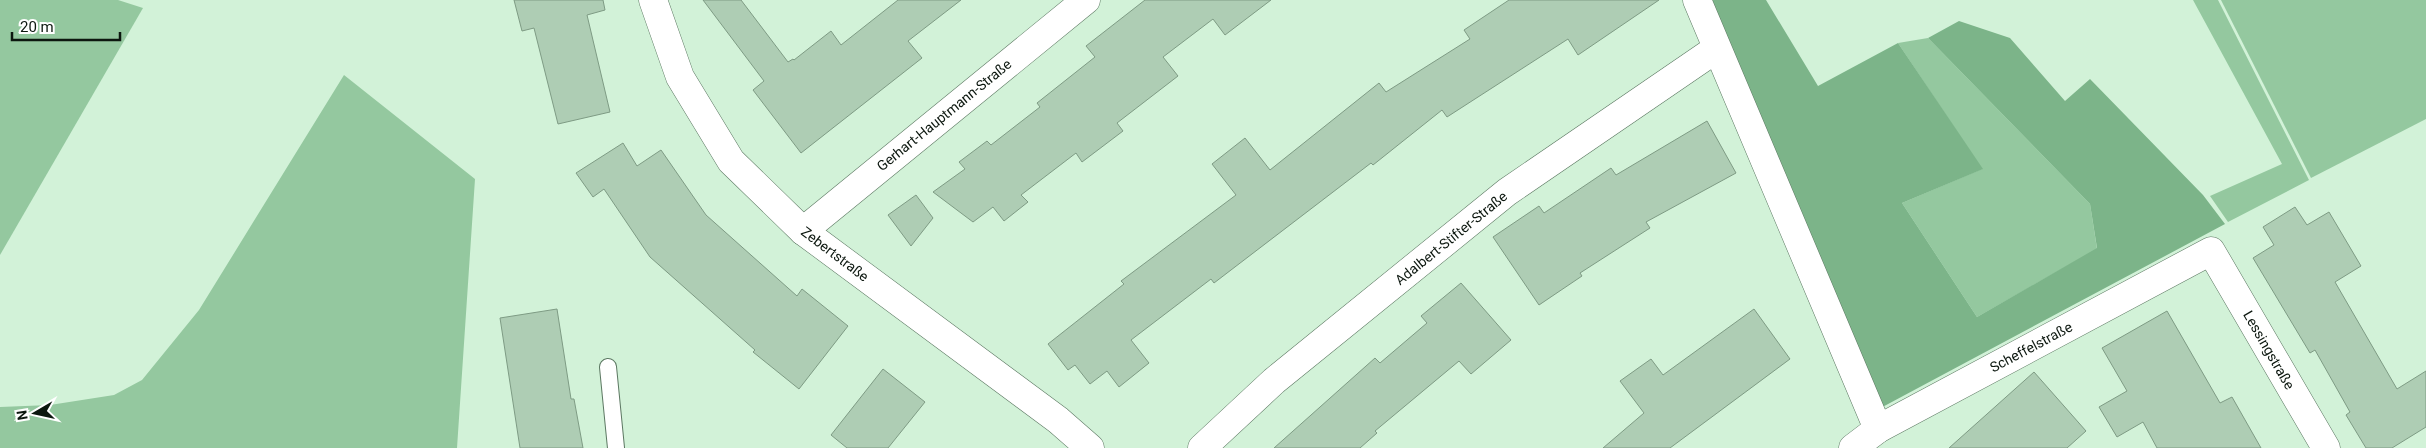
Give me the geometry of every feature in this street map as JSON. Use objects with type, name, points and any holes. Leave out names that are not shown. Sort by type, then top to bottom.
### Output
[{"type":"street","name":"Zebertstraße","points":[[653,0],[680,76],[731,161],[803,231],[1058,420],[1090,448]]},
{"type":"street","name":"Gerhart-Hauptmann-Straße","points":[[803,231],[1086,0]]},
{"type":"street","points":[[1697,0],[1716,49],[1878,429]]},
{"type":"street","name":"Adalbert-Stifter-Straße","points":[[1202,448],[1274,381],[1507,192],[1716,49]]},
{"type":"street","name":"Scheffelstraße","points":[[1853,448],[1878,429],[2211,251]]},
{"type":"street","name":"Lessingstraße","points":[[2211,251],[2326,448]]},
{"type":"lane","points":[[608,367],[616,448]]},
{"type":"green space","points":[[0,0],[118,0],[143,8],[0,255]]},
{"type":"green space","points":[[1703,0],[1766,0],[1818,86],[1898,43],[1983,169],[1902,203],[1977,317],[2097,248],[2090,204],[1928,38],[1959,21],[2010,38],[2065,101],[2090,79],[2203,195],[2225,224],[1875,411]]},
{"type":"green space","points":[[2193,0],[2218,0],[2309,180],[2228,222],[2210,196],[2282,164]]},
{"type":"green space","points":[[2221,0],[2426,0],[2426,119],[2311,178]]},
{"type":"green space","points":[[1928,38],[2090,204],[2097,249],[1977,317],[1902,203],[1982,169],[1898,43]]},
{"type":"green space","points":[[344,75],[475,179],[457,448],[0,448],[0,407],[50,405],[114,395],[142,380],[199,310]]},
{"type":"building","points":[[514,0],[603,0],[605,10],[587,15],[610,112],[558,124],[534,28],[522,31]]},
{"type":"building","points":[[703,0],[741,0],[788,62],[794,60],[831,31],[841,45],[898,0],[961,0],[908,41],[922,58],[801,153],[753,90],[764,81]]},
{"type":"building","points":[[1145,0],[1271,0],[1225,35],[1213,19],[1163,57],[1178,76],[1117,123],[1123,131],[1082,162],[1076,153],[1021,195],[1028,202],[1004,221],[993,207],[973,222],[933,192],[965,169],[959,162],[987,141],[991,145],[1040,107],[1037,103],[1095,57],[1086,46]]},
{"type":"building","points":[[1509,0],[1659,0],[1578,55],[1568,39],[1447,117],[1442,110],[1373,165],[1371,163],[1214,283],[1211,279],[1131,340],[1149,363],[1119,387],[1107,371],[1090,384],[1075,365],[1068,370],[1048,344],[1124,284],[1121,281],[1236,195],[1212,164],[1245,138],[1270,170],[1379,83],[1386,92],[1470,39],[1464,30]]},
{"type":"building","points":[[1707,121],[1736,173],[1646,222],[1650,228],[1580,273],[1582,276],[1539,305],[1493,237],[1539,206],[1544,213],[1611,168],[1616,175]]},
{"type":"building","points":[[623,143],[637,166],[661,150],[706,215],[797,296],[802,289],[848,326],[799,389],[753,352],[755,350],[650,257],[604,189],[593,197],[576,173]]},
{"type":"building","points":[[916,195],[933,218],[911,246],[888,215]]},
{"type":"building","points":[[2295,207],[2307,225],[2329,212],[2361,266],[2335,282],[2397,389],[2426,371],[2426,427],[2392,448],[2366,448],[2346,415],[2350,412],[2315,350],[2310,353],[2253,258],[2274,245],[2263,227]]},
{"type":"building","points":[[1461,283],[1511,340],[1471,374],[1459,361],[1375,431],[1377,433],[1360,448],[1274,448],[1375,358],[1380,363],[1427,323],[1421,316]]},
{"type":"building","points":[[557,309],[571,399],[574,399],[583,448],[520,448],[500,318]]},
{"type":"building","points":[[1754,309],[1790,359],[1670,448],[1603,448],[1644,413],[1620,381],[1651,359],[1663,375]]},
{"type":"building","points":[[2167,311],[2220,403],[2232,397],[2261,448],[2157,448],[2143,422],[2117,437],[2099,407],[2127,391],[2102,348]]},
{"type":"building","points":[[883,369],[925,402],[888,448],[847,448],[831,435]]},
{"type":"building","points":[[2034,372],[2086,431],[2067,448],[1949,448]]}]
